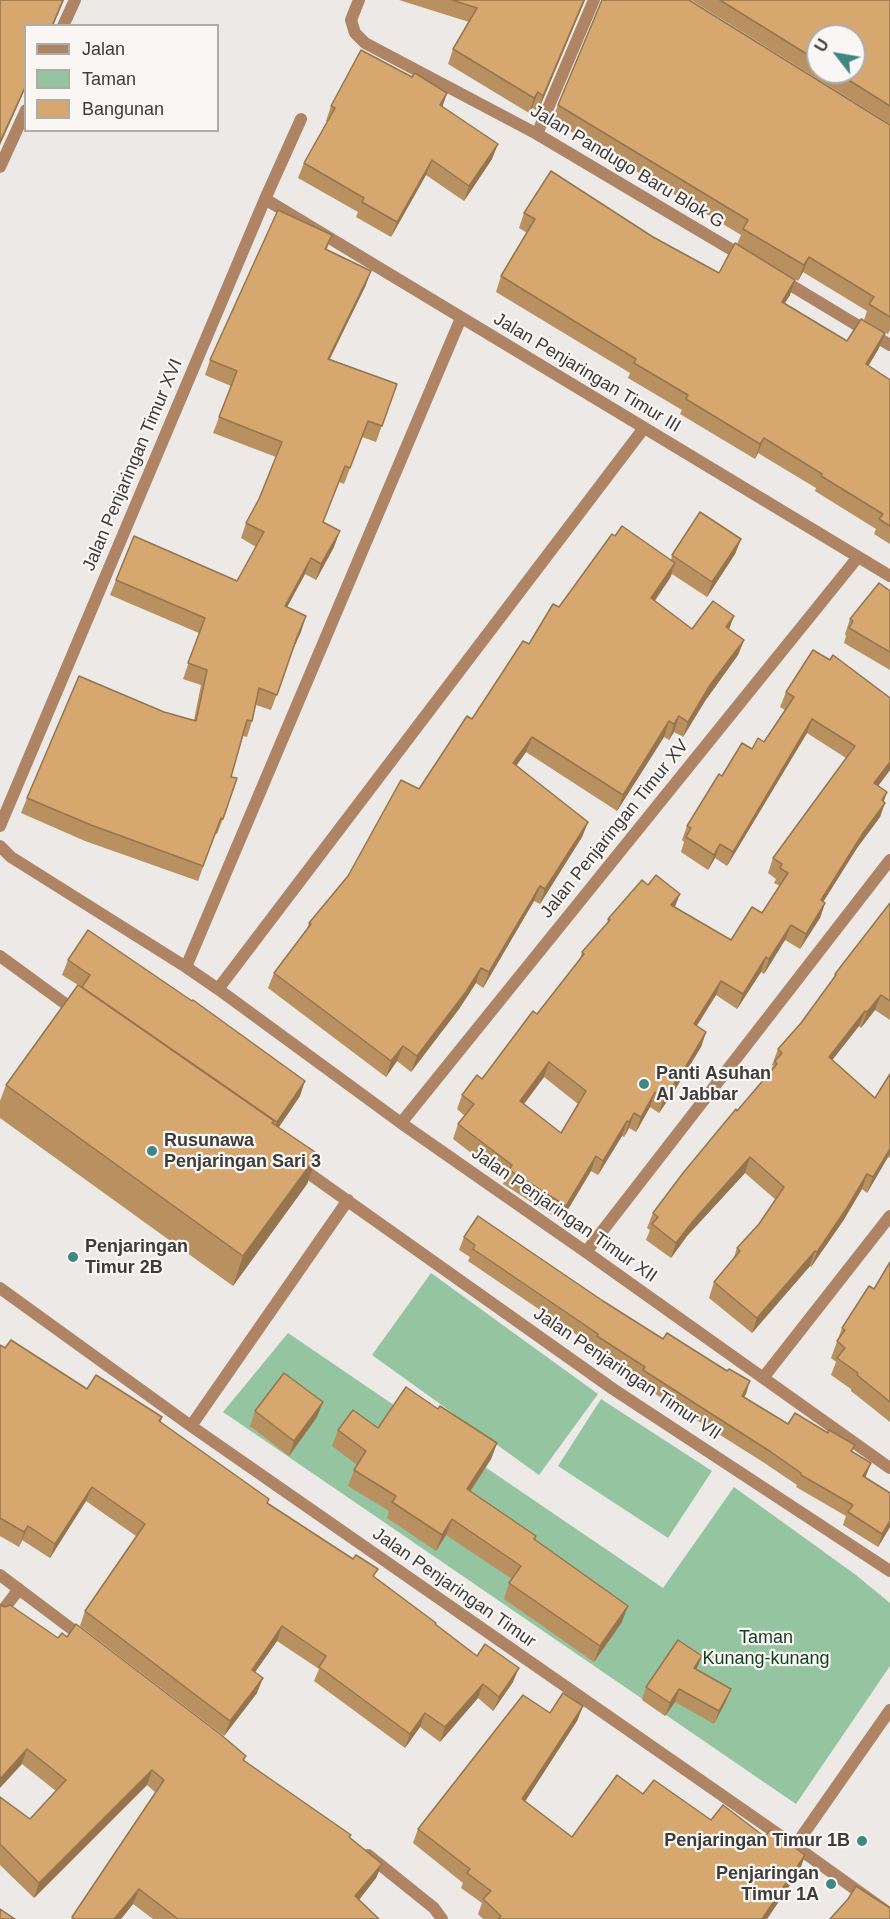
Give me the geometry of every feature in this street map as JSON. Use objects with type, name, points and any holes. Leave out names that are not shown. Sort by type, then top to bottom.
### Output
[{"type":"street","points":[[64,24],[75,0]]},
{"type":"street","name":"Jalan Pandugo Baru Blok G","points":[[359,0],[351,20],[355,33],[364,43],[537,134],[890,345]]},
{"type":"street","points":[[537,134],[594,0]]},
{"type":"street","points":[[0,167],[24,114]]},
{"type":"street","name":"Jalan Penjaringan Timur XVI","points":[[0,826],[301,119]]},
{"type":"street","name":"Jalan Penjaringan Timur III","points":[[265,200],[890,576]]},
{"type":"street","points":[[186,967],[461,318]]},
{"type":"street","points":[[0,846],[11,857],[218,989],[645,428]]},
{"type":"street","name":"Jalan Penjaringan Timur XV","points":[[401,1123],[858,557]]},
{"type":"street","points":[[586,1252],[890,860]]},
{"type":"street","points":[[0,956],[86,1018]]},
{"type":"street","name":"Jalan Penjaringan Timur XII","points":[[218,989],[401,1123],[890,1468]]},
{"type":"street","name":"Jalan Penjaringan Timur VII","points":[[289,1159],[613,1389],[890,1570]]},
{"type":"street","points":[[191,1426],[348,1200]]},
{"type":"street","points":[[763,1378],[890,1216]]},
{"type":"street","name":"Jalan Penjaringan Timur","points":[[0,1288],[191,1426],[890,1914]]},
{"type":"street","points":[[0,1575],[95,1647]]},
{"type":"street","points":[[0,1614],[19,1589]]},
{"type":"street","points":[[795,1846],[890,1710]]},
{"type":"street","points":[[360,1849],[425,1900],[442,1919]]},
{"type":"green space","points":[[431,1273],[598,1394],[539,1475],[372,1355]]},
{"type":"green space","name":"Taman Kunang-kunang","points":[[288,1333],[663,1588],[734,1487],[856,1575],[890,1603],[890,1666],[796,1804],[223,1412]]},
{"type":"green space","points":[[601,1399],[712,1471],[668,1538],[558,1466]]},
{"type":"building","points":[[0,0],[63,0],[53,24],[24,24],[24,89],[0,142]]},
{"type":"building","points":[[452,0],[584,0],[543,96],[538,92],[534,98],[453,49],[477,8]]},
{"type":"building","points":[[602,0],[689,0],[806,73],[806,84],[824,84],[890,125],[890,317],[869,304],[874,297],[809,257],[804,265],[743,229],[748,220],[558,105]]},
{"type":"building","points":[[720,0],[890,0],[890,106],[855,84],[866,84],[866,24],[806,24],[806,54]]},
{"type":"building","points":[[361,50],[412,77],[415,73],[447,93],[440,105],[498,144],[469,186],[432,160],[397,222],[362,202],[364,198],[304,163],[335,108],[331,106]]},
{"type":"building","points":[[551,171],[653,237],[719,273],[735,243],[795,280],[782,302],[847,341],[861,319],[885,333],[866,364],[890,380],[890,526],[879,519],[883,514],[821,476],[822,474],[764,438],[760,444],[686,399],[688,395],[634,363],[636,359],[501,276],[535,219],[524,213]]},
{"type":"building","points":[[278,210],[332,235],[325,249],[371,271],[328,359],[397,384],[382,426],[368,421],[350,468],[345,466],[323,522],[340,531],[321,564],[311,558],[285,606],[306,616],[277,695],[259,688],[252,721],[247,720],[231,777],[237,778],[203,866],[91,825],[27,798],[79,676],[164,712],[196,721],[207,670],[188,663],[205,618],[116,580],[134,536],[237,581],[264,532],[246,523],[259,499],[282,442],[219,417],[237,371],[210,360]]},
{"type":"building","points":[[700,512],[741,539],[712,582],[672,555]]},
{"type":"building","points":[[622,526],[675,563],[651,598],[692,629],[713,601],[734,616],[726,627],[744,640],[710,685],[688,722],[679,716],[674,724],[669,721],[623,795],[532,737],[513,763],[588,822],[545,889],[540,886],[489,972],[481,968],[417,1056],[403,1046],[391,1061],[274,973],[311,924],[309,923],[348,876],[401,780],[419,789],[467,716],[472,719],[523,641],[529,644],[553,604],[559,607],[612,534],[615,536]]},
{"type":"building","points":[[879,583],[890,591],[890,652],[849,628],[853,621],[850,619]]},
{"type":"building","points":[[813,650],[830,660],[833,655],[890,698],[890,762],[874,783],[887,792],[882,800],[885,803],[863,833],[821,900],[825,903],[806,934],[791,925],[769,959],[766,957],[743,994],[721,981],[694,1024],[706,1032],[682,1073],[664,1098],[655,1092],[641,1117],[634,1113],[603,1161],[596,1156],[566,1206],[509,1170],[512,1165],[458,1124],[474,1104],[462,1095],[477,1075],[482,1079],[533,1011],[537,1014],[584,954],[582,952],[642,880],[648,885],[656,875],[680,894],[671,905],[731,940],[752,907],[762,913],[788,873],[780,868],[782,864],[773,858],[855,746],[812,719],[733,852],[720,844],[714,855],[686,837],[691,828],[687,826],[719,774],[722,776],[742,743],[752,749],[758,738],[764,742],[794,697],[786,692]],"holes":[[[549,1062],[586,1091],[561,1133],[520,1101]]]},
{"type":"building","points":[[890,903],[890,1001],[881,995],[867,1012],[865,1011],[829,1057],[875,1098],[890,1074],[890,1149],[873,1177],[867,1174],[817,1252],[815,1251],[757,1318],[714,1282],[740,1251],[737,1248],[759,1224],[784,1187],[750,1157],[676,1243],[652,1224],[658,1217],[653,1213],[736,1109],[737,1111],[777,1064],[775,1061],[782,1053],[778,1049],[801,1023],[835,974]]},
{"type":"building","points":[[88,930],[193,1000],[305,1081],[277,1122],[82,987],[90,975],[68,960]]},
{"type":"building","name":"Rusunawa Penjaringan Sari 3","points":[[78,985],[318,1154],[243,1256],[6,1085]]},
{"type":"building","points":[[478,1216],[663,1339],[667,1333],[727,1371],[729,1369],[750,1381],[742,1396],[788,1424],[795,1413],[828,1433],[829,1430],[855,1445],[851,1451],[871,1463],[863,1476],[890,1493],[890,1521],[882,1534],[848,1512],[853,1505],[801,1475],[771,1452],[643,1370],[645,1367],[473,1249],[475,1245],[464,1237]]},
{"type":"building","points":[[890,1262],[890,1402],[857,1375],[858,1373],[837,1358],[845,1348],[837,1341],[845,1330],[842,1328],[869,1286],[874,1289]]},
{"type":"building","points":[[11,1340],[87,1389],[96,1375],[162,1417],[159,1421],[269,1499],[267,1503],[353,1559],[356,1555],[378,1569],[373,1576],[477,1656],[485,1644],[519,1668],[499,1697],[483,1684],[445,1727],[425,1713],[410,1734],[319,1667],[326,1656],[282,1626],[252,1670],[263,1678],[230,1721],[85,1611],[145,1524],[92,1487],[55,1544],[28,1526],[24,1532],[0,1518],[0,1345],[5,1348]]},
{"type":"building","points":[[284,1373],[323,1402],[294,1441],[255,1411]]},
{"type":"building","points":[[406,1387],[438,1409],[440,1406],[497,1443],[467,1489],[536,1536],[534,1539],[628,1606],[600,1646],[509,1583],[521,1566],[452,1519],[442,1535],[392,1502],[396,1496],[354,1470],[366,1451],[338,1430],[353,1410],[378,1428]]},
{"type":"building","points":[[0,1605],[5,1607],[10,1605],[58,1638],[62,1633],[67,1637],[76,1624],[220,1734],[246,1756],[243,1760],[351,1835],[349,1837],[382,1864],[355,1896],[379,1919],[178,1919],[139,1889],[114,1919],[74,1919],[72,1917],[164,1780],[152,1770],[39,1883],[0,1844],[0,1797],[30,1819],[66,1780],[27,1749],[0,1779]]},
{"type":"building","points":[[678,1640],[702,1656],[694,1668],[731,1689],[719,1711],[679,1689],[670,1703],[646,1687]]},
{"type":"building","points":[[563,1693],[583,1706],[522,1799],[572,1837],[617,1775],[643,1794],[654,1780],[711,1820],[723,1805],[765,1837],[770,1830],[805,1855],[762,1919],[498,1919],[501,1916],[483,1899],[491,1891],[467,1873],[470,1869],[418,1829],[523,1695],[550,1713]]},
{"type":"building","points":[[856,1886],[890,1908],[890,1919],[830,1919]]},
{"type":"building","points":[[0,1909],[15,1919],[0,1919]]},
{"type":"place","name":"Panti Asuhan Al Jabbar","points":[[644,1084]]},
{"type":"place","name":"Rusunawa Penjaringan Sari 3","points":[[152,1151]]},
{"type":"place","name":"Penjaringan Timur 2B","points":[[73,1257]]},
{"type":"place","name":"Penjaringan Timur 1B","points":[[862,1841]]},
{"type":"place","name":"Penjaringan Timur 1A","points":[[831,1884]]}]
